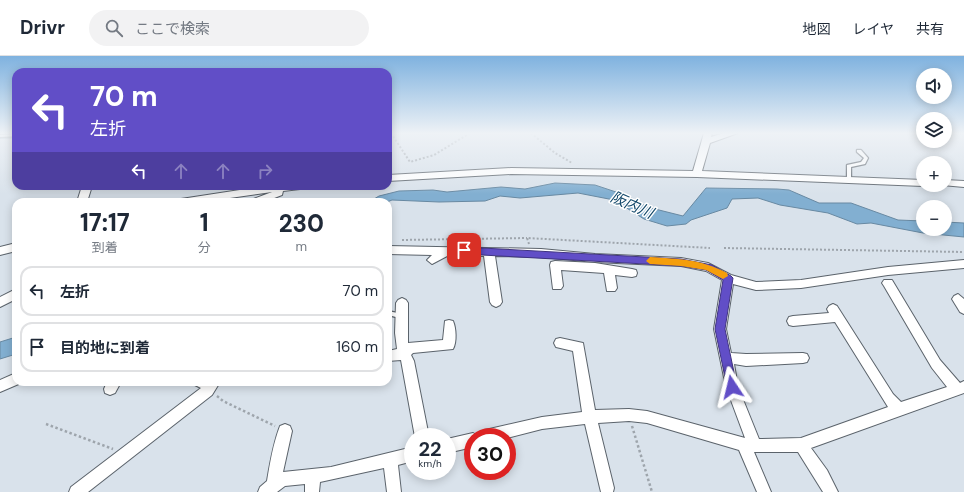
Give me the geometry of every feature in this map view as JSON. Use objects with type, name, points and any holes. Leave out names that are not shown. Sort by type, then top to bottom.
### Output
[{"type":"street","points":[[697,174],[703,153]]},
{"type":"street","points":[[392,178],[511,171],[697,174],[916,183]]},
{"type":"street","points":[[952,183],[964,184]]},
{"type":"street","points":[[205,198],[260,190]]},
{"type":"street","points":[[265,198],[288,190]]},
{"type":"street","points":[[248,191],[251,198]]},
{"type":"street","points":[[0,251],[12,248]]},
{"type":"street","points":[[392,250],[541,253],[595,263],[609,270],[632,273]]},
{"type":"street","points":[[432,260],[450,250]]},
{"type":"street","points":[[490,251],[496,302]]},
{"type":"street","points":[[557,286],[555,265],[681,262],[708,267],[728,278],[756,286],[782,285],[888,271],[964,264]]},
{"type":"street","points":[[609,270],[611,288]]},
{"type":"street","points":[[728,278],[720,329],[732,387],[764,492]]},
{"type":"street","points":[[516,429],[542,423],[590,417],[629,415],[647,417],[750,445],[801,445],[961,388],[936,364],[888,283]]},
{"type":"street","points":[[0,302],[12,296]]},
{"type":"street","points":[[958,299],[964,309]]},
{"type":"street","points":[[402,303],[394,315],[404,354],[408,361],[420,428]]},
{"type":"street","points":[[793,321],[836,313],[888,398],[899,409]]},
{"type":"street","points":[[392,356],[404,354],[410,348],[449,344],[449,325]]},
{"type":"street","points":[[560,343],[579,347],[582,382],[607,488]]},
{"type":"street","points":[[727,358],[746,360],[803,358]]},
{"type":"street","points":[[0,386],[12,380]]},
{"type":"street","points":[[76,492],[206,391],[205,386]]},
{"type":"street","points":[[269,488],[285,431]]},
{"type":"street","points":[[801,445],[822,475],[831,492]]},
{"type":"street","points":[[269,488],[282,479],[331,474],[404,456]]},
{"type":"street","points":[[390,459],[394,492]]},
{"type":"street","points":[[312,492],[313,476]]},
{"type":"lane","points":[[849,180],[849,166],[863,164],[866,158],[861,153]]},
{"type":"path","points":[[404,153],[410,162],[417,161],[434,153]]},
{"type":"path","points":[[556,153],[588,172]]},
{"type":"path","points":[[527,238],[528,244],[541,253]]},
{"type":"path","points":[[396,240],[527,238],[710,248]]},
{"type":"path","points":[[724,248],[964,252]]},
{"type":"path","points":[[207,386],[223,401],[285,431]]},
{"type":"path","points":[[629,415],[652,492]]},
{"type":"path","points":[[46,424],[120,452],[123,456]]},
{"type":"water","name":"阪内川","points":[[555,183],[595,185],[628,196],[647,207],[683,216],[706,188],[789,190],[819,203],[851,203],[898,220],[916,221],[916,232],[871,223],[857,224],[828,213],[780,205],[758,198],[732,199],[727,208],[691,220],[686,224],[667,226],[644,219],[614,200],[578,193],[520,198],[500,196],[485,201],[439,202],[376,198],[399,191],[433,190],[447,192],[501,187],[525,189]]},
{"type":"water","name":"阪内川","points":[[952,222],[964,223],[964,237],[952,236]]},
{"type":"water","points":[[12,338],[12,355],[0,359],[0,342]]},
{"type":"slow traffic","points":[[650,261],[681,262],[708,267],[723,276]]},
{"type":"route","points":[[464,250],[541,253],[596,258],[681,262],[708,267],[728,278],[720,329],[732,387]]}]
